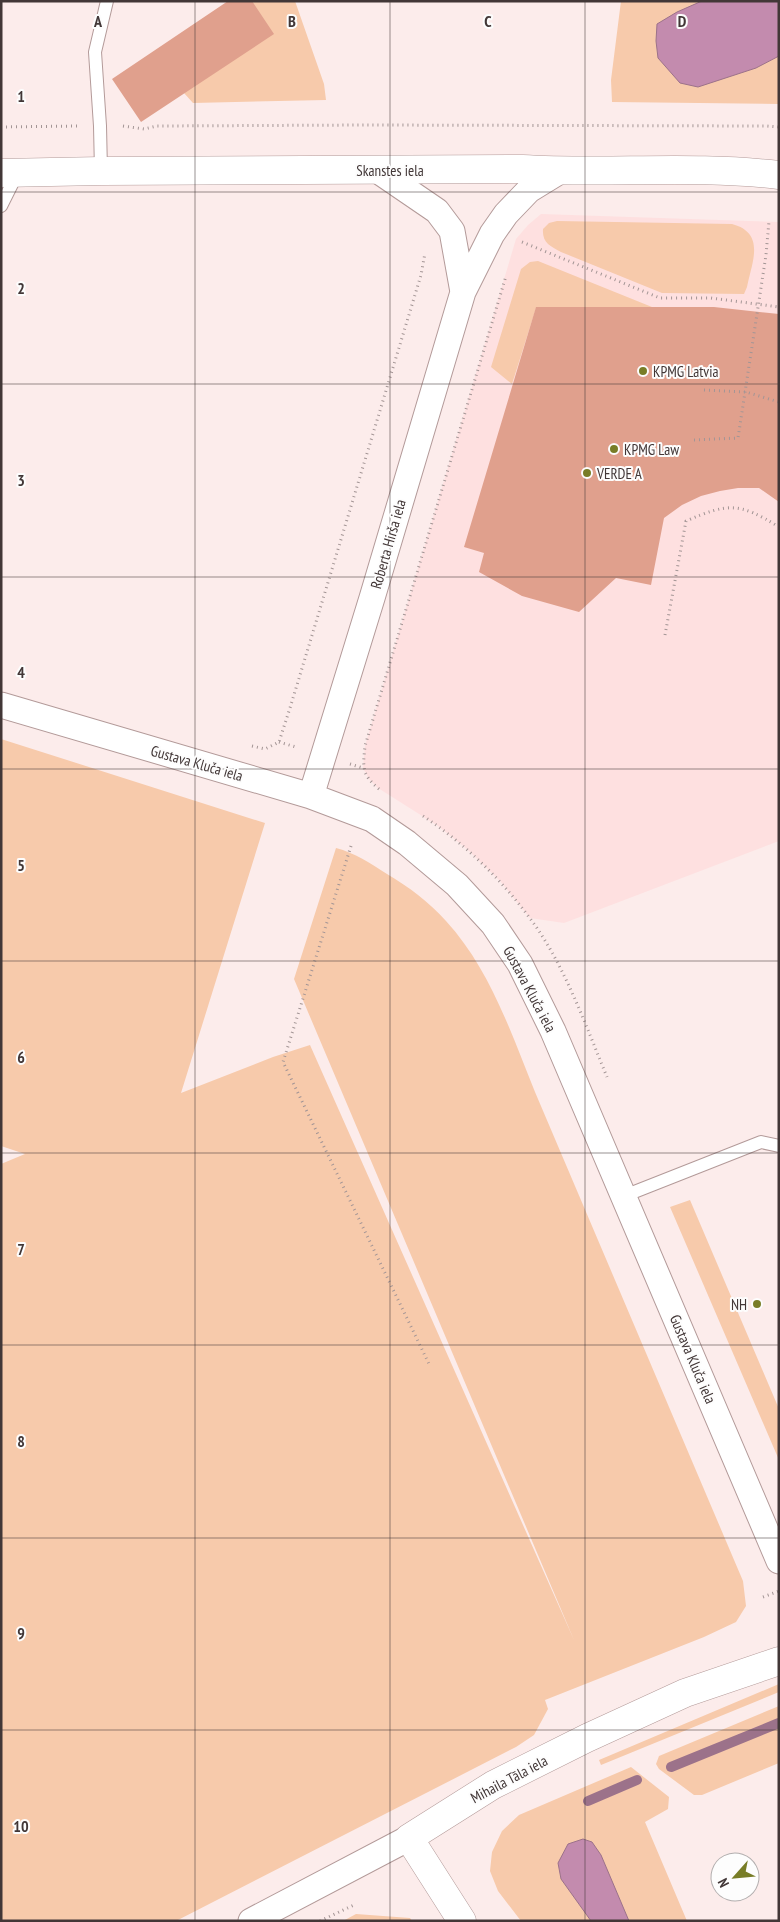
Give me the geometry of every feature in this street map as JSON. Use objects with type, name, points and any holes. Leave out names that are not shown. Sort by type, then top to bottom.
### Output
[{"type":"main road","name":"Skanstes iela","points":[[9,173],[522,169],[560,171],[675,168],[779,174]]},
{"type":"main road","name":"Mihaila Tāla iela","points":[[409,1838],[493,1784],[587,1738],[685,1694],[779,1661]]},
{"type":"main road","points":[[409,1838],[462,1921]]},
{"type":"street","name":"Roberta Hirša iela","points":[[377,170],[437,211],[452,231],[463,292]]},
{"type":"street","name":"Roberta Hirša iela","points":[[311,796],[463,292],[492,234],[506,214],[529,190],[560,171]]},
{"type":"street","name":"Gustava Kluča iela","points":[[1,705],[311,796],[372,819],[407,843],[457,885],[493,924],[520,964],[553,1031],[779,1561]]},
{"type":"street","name":"Mihaila Tāla iela","points":[[251,1921],[409,1838]]},
{"type":"lane","points":[[101,171],[95,52],[107,1]]},
{"type":"lane","points":[[1,206],[9,173]]},
{"type":"lane","points":[[624,1196],[762,1142],[779,1146]]},
{"type":"path","points":[[1,127],[129,126],[144,130],[157,126],[365,125],[779,127]]},
{"type":"path","points":[[694,440],[738,438],[769,221]]},
{"type":"path","points":[[516,239],[660,298],[711,298],[779,307]]},
{"type":"path","points":[[251,746],[265,749],[278,742],[284,725],[418,284],[426,247]]},
{"type":"path","points":[[386,793],[369,779],[363,768],[365,746],[507,272]]},
{"type":"path","points":[[704,390],[746,392],[779,402]]},
{"type":"path","points":[[666,635],[686,521],[713,510],[738,507],[779,528]]},
{"type":"path","points":[[417,812],[467,849],[500,881],[530,918],[550,950],[572,993],[609,1081]]},
{"type":"path","points":[[351,846],[283,1062],[430,1366]]},
{"type":"path","points":[[763,1596],[779,1591]]},
{"type":"path","points":[[320,1921],[354,1905]]},
{"type":"shaded area","points":[[252,1],[295,1],[324,84],[326,100],[193,103],[184,93]]},
{"type":"shaded area","points":[[621,1],[779,1],[779,104],[612,102],[611,80]]},
{"type":"shaded area","points":[[702,1],[779,1],[779,56],[756,68],[698,87],[680,83],[658,58],[657,24],[677,12]]},
{"type":"shaded area","points":[[541,214],[779,222],[779,841],[564,923],[530,918],[500,881],[467,849],[438,826],[378,788],[369,779],[363,768],[365,746],[516,239]]},
{"type":"shaded area","points":[[557,221],[732,224],[743,228],[753,241],[753,258],[747,287],[744,294],[662,293],[550,246],[545,241],[543,229],[549,223]]},
{"type":"shaded area","points":[[538,261],[652,307],[536,308],[512,384],[491,367],[521,269],[530,262]]},
{"type":"shaded area","points":[[1,739],[265,823],[181,1093],[273,1057],[310,1045],[574,1640],[294,979],[336,848],[362,859],[403,884],[426,901],[446,921],[475,960],[498,1002],[743,1581],[746,1606],[736,1622],[704,1637],[545,1700],[548,1709],[534,1735],[516,1747],[176,1921],[1,1921],[1,1164],[25,1154],[1,1146]]},
{"type":"shaded area","points":[[690,1200],[779,1409],[779,1460],[670,1207]]},
{"type":"shaded area","points":[[779,1684],[779,1692],[601,1765],[599,1760]]},
{"type":"shaded area","points":[[779,1706],[779,1763],[702,1795],[694,1795],[659,1769],[656,1764],[659,1756]]},
{"type":"shaded area","points":[[631,1767],[669,1797],[668,1809],[645,1822],[687,1921],[521,1921],[498,1891],[490,1871],[492,1852],[502,1831],[519,1815]]},
{"type":"shaded area","points":[[583,1839],[592,1842],[601,1855],[629,1921],[591,1921],[561,1879],[558,1863],[568,1844]]},
{"type":"shaded area","points":[[356,1914],[410,1918],[412,1921],[343,1921]]},
{"type":"building","points":[[228,1],[252,1],[274,34],[141,122],[112,79]]},
{"type":"building","name":"VERDE A","points":[[536,307],[714,307],[779,314],[779,502],[759,488],[738,488],[701,496],[682,505],[664,518],[651,585],[616,578],[579,612],[522,596],[479,572],[484,553],[464,547]]},
{"type":"waterway","points":[[671,1767],[779,1723]]},
{"type":"waterway","points":[[588,1801],[637,1780]]},
{"type":"place","name":"KPMG Latvia","points":[[643,371]]},
{"type":"place","name":"KPMG Law","points":[[614,449]]},
{"type":"place","name":"VERDE A","points":[[587,473]]},
{"type":"place","name":"NH","points":[[757,1304]]}]
